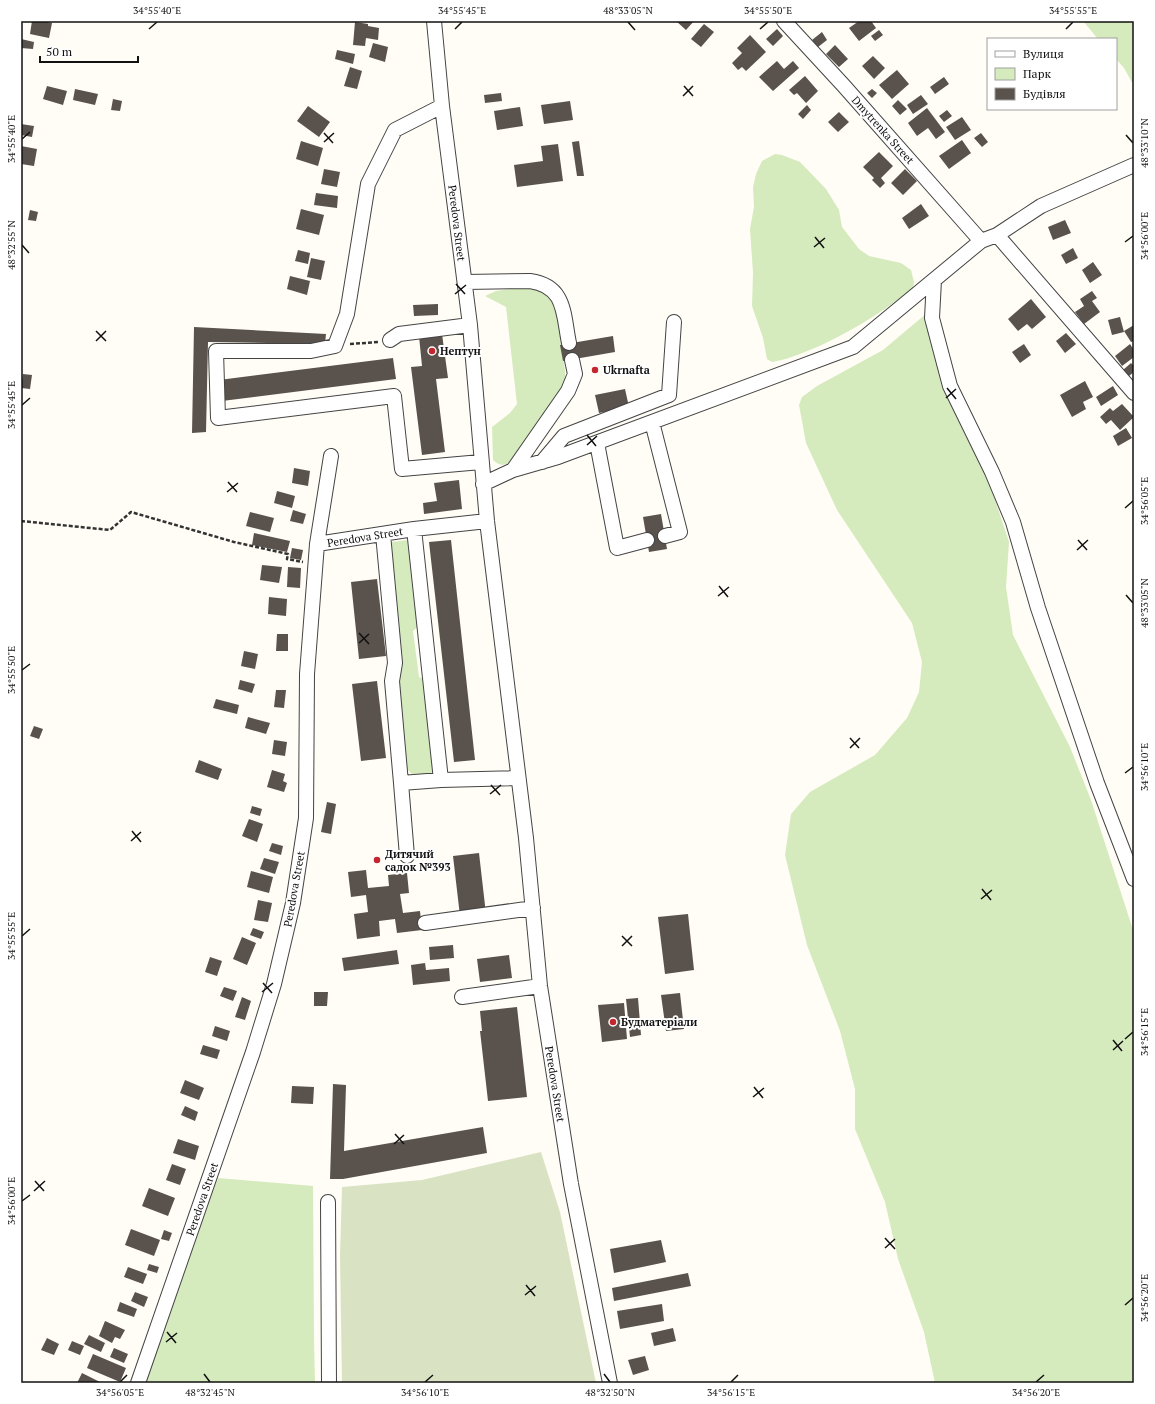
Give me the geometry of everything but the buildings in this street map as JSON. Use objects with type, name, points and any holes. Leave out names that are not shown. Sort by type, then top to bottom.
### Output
[{"type":"street","name":"Peredova Street","points":[[434,21],[442,106],[470,325],[483,484],[533,908],[540,986],[571,1184],[610,1383]]},
{"type":"street","name":"Dmytrenka Street","points":[[784,21],[981,241]]},
{"type":"street","points":[[442,106],[395,130],[368,184],[347,314],[335,346],[311,351],[216,350],[218,418],[394,396],[402,469],[481,462]]},
{"type":"street","points":[[483,484],[513,470],[542,462],[597,443],[853,347],[981,241],[997,235],[1040,206],[1134,165]]},
{"type":"street","points":[[997,235],[1134,393]]},
{"type":"street","points":[[934,280],[932,318],[950,386],[992,472],[1013,522],[1038,608],[1097,783],[1134,879]]},
{"type":"street","points":[[465,282],[530,281],[539,282],[548,286],[561,300],[569,343]]},
{"type":"street","points":[[542,462],[564,436],[669,395],[674,322]]},
{"type":"street","points":[[390,340],[399,334],[470,325]]},
{"type":"street","points":[[513,470],[568,391],[575,374],[572,360]]},
{"type":"street","points":[[652,422],[680,532],[665,536]]},
{"type":"street","points":[[597,443],[617,548],[647,540]]},
{"type":"street","points":[[316,544],[331,456]]},
{"type":"street","name":"Peredova Street","points":[[138,1383],[253,1052],[274,984],[293,903],[306,818],[307,674],[316,544],[414,529],[487,521]]},
{"type":"street","points":[[414,529],[441,780]]},
{"type":"street","points":[[384,534],[395,663],[392,680],[407,856]]},
{"type":"street","points":[[401,783],[441,780],[518,778]]},
{"type":"street","points":[[425,923],[533,908]]},
{"type":"street","points":[[462,997],[540,986]]},
{"type":"street","points":[[328,1202],[329,1383]]},
{"type":"path","points":[[335,346],[390,340]]},
{"type":"path","points":[[21,521],[110,530],[131,512],[234,542],[288,554],[288,559],[315,564]]},
{"type":"green space","points":[[1083,21],[1134,21],[1134,86],[1124,68],[1117,60],[1117,38],[1097,38]]},
{"type":"green space","points":[[775,154],[800,162],[826,189],[839,210],[842,227],[859,249],[869,256],[901,263],[911,270],[914,282],[913,288],[908,292],[873,317],[849,331],[810,350],[786,359],[772,362],[767,359],[763,338],[752,306],[753,273],[750,229],[754,207],[753,187],[756,174],[762,161]]},
{"type":"green space","points":[[533,286],[540,287],[555,302],[565,380],[559,395],[509,463],[501,464],[493,460],[492,427],[510,413],[517,404],[506,307],[485,296],[496,291]]},
{"type":"green space","points":[[927,313],[928,331],[943,390],[979,451],[1009,542],[1006,587],[1013,635],[1070,747],[1091,800],[1134,933],[1134,1383],[935,1383],[924,1332],[898,1259],[885,1202],[855,1129],[855,1089],[840,1031],[807,945],[785,855],[791,814],[810,792],[875,755],[907,718],[919,692],[922,662],[912,623],[837,510],[806,443],[799,405],[802,397],[817,386],[883,350]]},
{"type":"green space","points":[[407,540],[411,546],[420,625],[413,631],[419,677],[426,680],[435,770],[428,775],[414,776],[407,769],[396,679],[389,549],[392,542]]},
{"type":"green space","points":[[541,1152],[560,1212],[596,1383],[342,1383],[340,1256],[342,1187],[422,1180]]},
{"type":"green space","points":[[218,1178],[313,1186],[315,1383],[144,1383],[209,1198]]},
{"type":"place","name":"Нептун","points":[[432,351]]},
{"type":"place","name":"Ukrnafta","points":[[595,370]]},
{"type":"place","name":"Дитячий садок №393","points":[[377,860]]},
{"type":"place","name":"Будматеріали","points":[[613,1022]]}]
